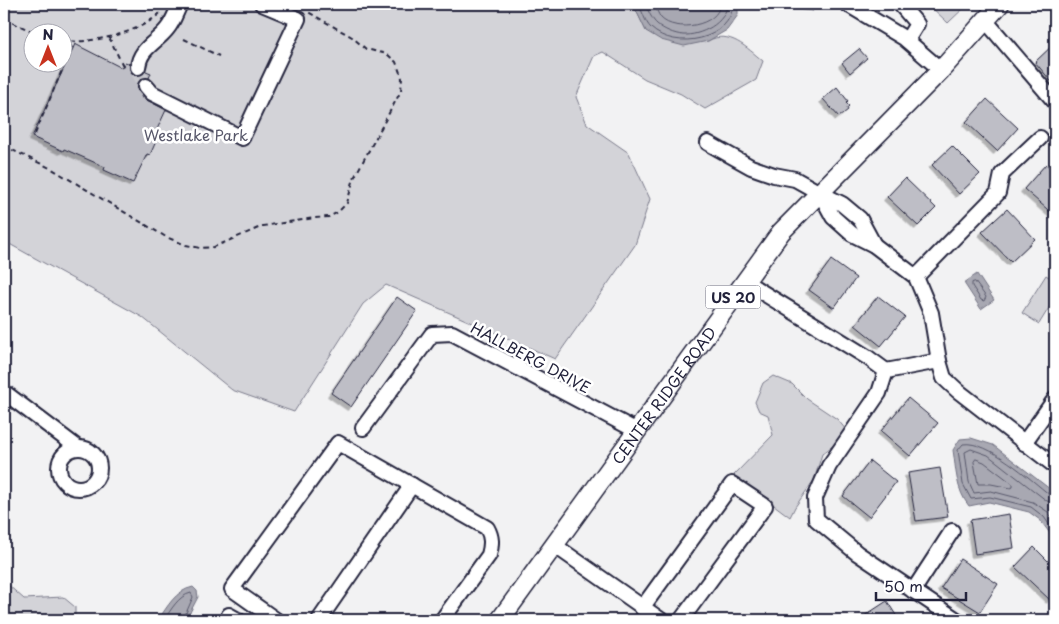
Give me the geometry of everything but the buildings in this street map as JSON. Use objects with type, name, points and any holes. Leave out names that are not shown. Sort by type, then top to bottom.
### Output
[{"type":"main road","name":"CENTER RIDGE ROAD","points":[[500,620],[781,232],[941,70],[1000,4]]},
{"type":"street","points":[[131,68],[143,52],[169,27],[180,4]]},
{"type":"street","points":[[146,86],[152,93],[242,138],[298,20],[262,4]]},
{"type":"street","points":[[847,4],[906,40],[941,70]]},
{"type":"street","points":[[900,4],[917,24],[906,40]]},
{"type":"street","points":[[985,20],[1055,102]]},
{"type":"street","points":[[916,277],[998,193],[1002,174],[1040,138]]},
{"type":"street","points":[[708,143],[751,167],[774,175],[796,179],[842,204],[860,219],[874,245],[916,277],[931,313],[939,361],[944,378],[1055,466]]},
{"type":"street","points":[[744,281],[867,357],[886,372]]},
{"type":"street","name":"HALLBERG DRIVE","points":[[363,428],[432,334],[452,333],[637,431]]},
{"type":"street","points":[[886,372],[939,361]]},
{"type":"street","points":[[886,372],[879,393],[829,466],[815,498],[816,519],[857,553],[957,620]]},
{"type":"street","points":[[4,392],[78,448]]},
{"type":"street","points":[[1024,443],[1055,399]]},
{"type":"street","points":[[276,620],[232,589],[338,443],[487,528],[491,536],[492,546],[489,555],[442,620]]},
{"type":"street","points":[[642,608],[732,484],[765,506],[681,620]]},
{"type":"street","points":[[319,620],[412,485]]},
{"type":"street","points":[[913,591],[952,531]]},
{"type":"street","points":[[554,545],[661,620]]},
{"type":"path","points":[[35,134],[74,42],[109,37],[144,24],[163,10]]},
{"type":"path","points":[[4,146],[52,169],[166,237],[201,248],[214,247],[263,226],[329,217],[338,212],[347,203],[354,178],[401,91],[402,78],[396,62],[387,54],[366,50],[352,37],[308,11]]},
{"type":"path","points":[[4,19],[22,27]]},
{"type":"path","points":[[109,37],[131,68]]},
{"type":"path","points":[[184,39],[219,56]]},
{"type":"green space","name":"Westlake Park","points":[[4,4],[633,4],[646,31],[708,41],[723,37],[744,46],[763,61],[756,80],[705,109],[681,94],[645,79],[603,52],[594,56],[576,97],[587,124],[629,153],[650,199],[635,245],[555,359],[386,285],[363,304],[294,412],[232,390],[142,317],[4,241]]},
{"type":"green space","points":[[752,4],[808,4],[813,11]]},
{"type":"green space","points":[[928,4],[968,4],[948,23]]},
{"type":"green space","points":[[1046,275],[1055,281],[1055,298],[1039,324],[1022,313]]},
{"type":"green space","points":[[773,376],[792,384],[807,399],[837,419],[847,431],[839,441],[822,454],[814,480],[790,517],[734,475],[773,435],[768,415],[759,411],[755,402],[763,383]]},
{"type":"green space","points":[[5,569],[7,584],[24,599],[63,597],[75,607],[75,620],[4,620]]},
{"type":"water","points":[[633,4],[738,4],[738,15],[727,30],[708,41],[684,46],[661,40],[646,31]]},
{"type":"water","points":[[977,274],[994,300],[981,309],[964,283]]},
{"type":"water","points":[[971,438],[993,445],[1055,493],[1055,540],[1040,520],[1029,512],[989,502],[969,506],[959,486],[953,450],[960,439]]},
{"type":"water","points":[[193,587],[197,591],[198,597],[186,620],[158,620],[169,604],[181,592]]},
{"type":"tunnel","points":[[138,67],[139,74],[146,86]]}]
